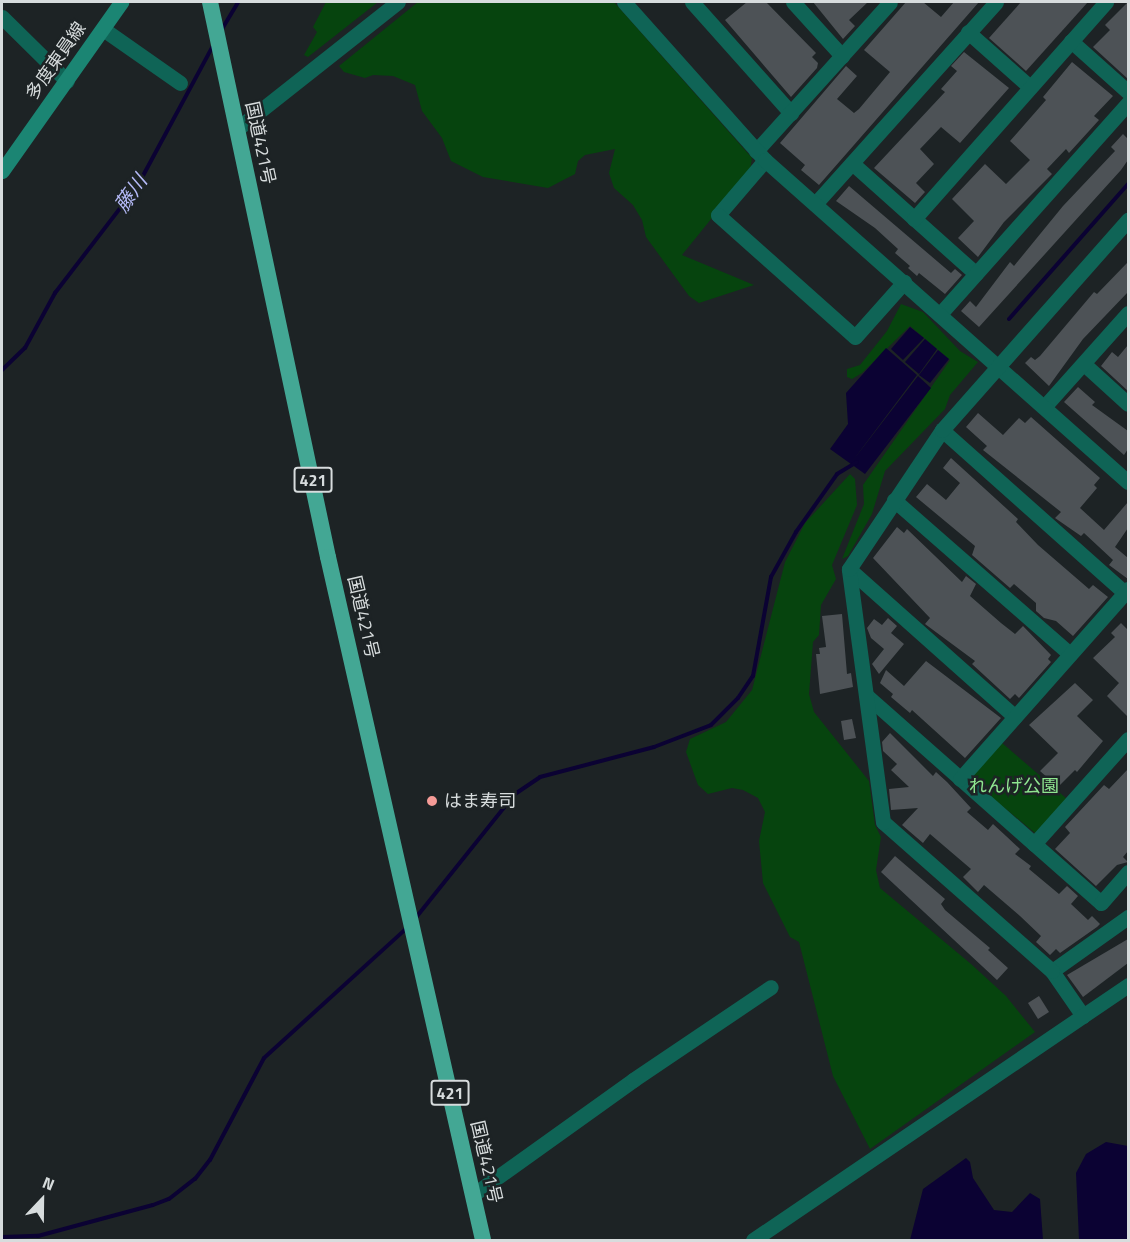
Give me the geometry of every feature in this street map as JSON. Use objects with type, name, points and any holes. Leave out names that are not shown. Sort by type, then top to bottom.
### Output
[{"type":"highway","name":"国道421号","points":[[210,2],[328,557],[410,907],[483,1240]]},
{"type":"main road","name":"多度東員線","points":[[2,171],[121,2]]},
{"type":"street","points":[[237,129],[398,2]]},
{"type":"street","points":[[692,2],[791,113]]},
{"type":"street","points":[[793,2],[842,56]]},
{"type":"street","points":[[890,2],[791,113],[718,215],[855,337],[904,282]]},
{"type":"street","points":[[815,204],[996,2]]},
{"type":"street","points":[[914,219],[1107,2]]},
{"type":"street","points":[[629,4],[761,156],[1128,482]]},
{"type":"street","points":[[2,17],[67,81]]},
{"type":"street","points":[[103,29],[180,83]]},
{"type":"street","points":[[968,32],[1030,87]]},
{"type":"street","points":[[1071,41],[1128,92]]},
{"type":"street","points":[[940,314],[1128,103]]},
{"type":"street","points":[[852,164],[976,274]]},
{"type":"street","points":[[1083,1016],[1052,971],[883,822],[849,569],[942,430],[1128,220]]},
{"type":"street","points":[[1044,407],[1128,313]]},
{"type":"street","points":[[1084,364],[1128,404]]},
{"type":"street","points":[[942,430],[1127,591],[960,779]]},
{"type":"street","points":[[894,500],[1070,654]]},
{"type":"street","points":[[849,569],[1015,717]]},
{"type":"street","points":[[867,696],[1101,903],[1125,920],[1052,971]]},
{"type":"street","points":[[1034,844],[1128,739]]},
{"type":"street","points":[[1101,903],[1128,872]]},
{"type":"street","points":[[753,1240],[1128,985]]},
{"type":"street","points":[[474,1194],[633,1080],[771,987]]},
{"type":"green space","points":[[326,2],[378,2],[308,57],[304,55],[317,32],[313,27]]},
{"type":"green space","points":[[418,2],[614,2],[752,158],[750,171],[682,255],[754,285],[699,303],[689,296],[646,237],[642,220],[633,205],[614,188],[609,173],[615,149],[585,155],[578,161],[575,174],[548,188],[483,177],[451,161],[442,138],[422,111],[415,85],[393,76],[373,75],[365,78],[344,72],[339,66]]},
{"type":"green space","points":[[901,304],[923,312],[960,351],[978,362],[950,395],[945,409],[885,471],[872,514],[848,556],[842,559],[864,504],[863,485],[950,360],[910,326],[862,373],[852,379],[847,377],[847,369],[860,365],[887,331]]},
{"type":"green space","points":[[850,474],[855,479],[857,505],[832,565],[836,579],[821,605],[819,635],[813,642],[809,694],[814,712],[869,781],[875,825],[881,837],[876,870],[880,888],[1006,996],[1035,1032],[870,1149],[833,1076],[799,942],[790,937],[763,883],[759,841],[765,812],[758,798],[743,790],[732,788],[708,794],[698,785],[686,752],[690,739],[726,722],[752,690],[785,562],[805,523]]},
{"type":"green space","name":"れんげ公園","points":[[1001,742],[1067,799],[1035,833],[971,778]]},
{"type":"shaded area","points":[[910,327],[924,338],[903,360],[891,349]]},
{"type":"shaded area","points":[[925,339],[937,349],[919,374],[905,362]]},
{"type":"shaded area","points":[[886,348],[917,375],[851,463],[918,376],[931,388],[865,474],[830,449],[848,424],[846,393]]},
{"type":"shaded area","points":[[938,350],[949,359],[930,383],[919,375]]},
{"type":"shaded area","points":[[1106,1142],[1128,1146],[1128,1240],[1079,1240],[1076,1173],[1086,1154]]},
{"type":"shaded area","points":[[966,1158],[970,1162],[973,1178],[994,1210],[1012,1212],[1030,1193],[1040,1199],[1043,1240],[910,1240],[923,1189]]},
{"type":"building","points":[[747,2],[766,2],[816,53],[812,57],[818,63],[817,68],[791,97],[725,20]]},
{"type":"building","points":[[813,2],[868,2],[849,20],[855,26],[843,39]]},
{"type":"building","points":[[906,2],[923,2],[941,17],[954,2],[979,2],[819,185],[801,170],[805,165],[780,143],[846,66],[857,76],[837,99],[854,113],[859,109],[890,72],[864,50]]},
{"type":"building","points":[[1021,2],[1088,2],[1026,71],[989,38]]},
{"type":"building","points":[[1128,2],[1128,79],[1093,47],[1110,30],[1105,25]]},
{"type":"building","points":[[964,52],[1009,88],[960,143],[941,127],[920,149],[934,164],[916,183],[925,192],[915,203],[874,168],[945,92],[941,89],[957,71],[951,66]]},
{"type":"building","points":[[1072,62],[1113,96],[1094,116],[1099,120],[1069,153],[1066,149],[1047,169],[1052,174],[1004,222],[978,257],[958,238],[974,221],[952,199],[985,164],[1006,184],[1030,160],[1010,141],[1046,100],[1043,97]]},
{"type":"building","points":[[1123,134],[1128,139],[1128,160],[1121,170],[979,327],[961,311],[970,301],[976,307],[1010,262],[1014,266],[1063,206],[1115,151],[1111,147]]},
{"type":"building","points":[[849,186],[951,273],[955,269],[962,275],[945,294],[919,273],[917,276],[908,268],[910,266],[895,253],[898,249],[875,228],[836,201]]},
{"type":"building","points":[[1128,262],[1128,292],[1083,339],[1049,386],[1025,363],[1031,357],[1035,360],[1040,356],[1094,292],[1097,294]]},
{"type":"building","points":[[1128,345],[1128,391],[1101,366],[1112,352],[1118,357]]},
{"type":"building","points":[[1078,387],[1095,402],[1092,405],[1128,431],[1128,449],[1124,455],[1064,402]]},
{"type":"building","points":[[978,413],[1003,435],[1019,418],[1025,423],[1031,417],[1100,478],[1094,485],[1097,488],[1080,508],[1104,530],[1128,502],[1128,528],[1115,547],[1128,558],[1128,579],[1109,565],[1113,560],[1084,533],[1081,536],[1055,518],[1061,512],[983,450],[987,446],[966,427]]},
{"type":"building","points":[[951,458],[1018,519],[1016,522],[1038,545],[1089,589],[1093,585],[1108,597],[1073,636],[1056,621],[1044,618],[1036,611],[1036,603],[1014,584],[1010,588],[972,555],[975,546],[916,497],[927,484],[946,500],[960,483],[943,468]]},
{"type":"building","points":[[897,527],[904,533],[907,529],[962,582],[966,576],[976,584],[970,596],[1001,623],[1015,634],[1023,626],[1051,655],[1048,659],[1051,662],[1019,698],[1015,694],[1010,699],[972,664],[975,661],[925,624],[930,618],[873,558]]},
{"type":"building","points":[[842,614],[847,674],[851,673],[853,687],[820,694],[816,654],[820,654],[819,648],[826,647],[822,616]]},
{"type":"building","points":[[888,618],[897,626],[891,633],[904,644],[879,674],[872,664],[884,649],[871,638],[867,628],[874,619],[882,625]]},
{"type":"building","points":[[1121,623],[1128,630],[1128,717],[1107,696],[1119,683],[1093,658],[1115,637],[1111,633]]},
{"type":"building","points":[[926,661],[1001,718],[965,758],[912,710],[910,713],[891,697],[893,694],[880,683],[886,670],[904,686]]},
{"type":"building","points":[[1075,683],[1093,700],[1077,716],[1103,741],[1077,772],[1075,770],[1058,787],[1040,771],[1058,753],[1029,725]]},
{"type":"building","points":[[852,719],[856,738],[844,740],[841,721]]},
{"type":"building","points":[[890,733],[933,776],[936,772],[947,782],[971,808],[967,812],[988,830],[993,824],[1020,849],[1015,854],[1031,866],[1029,869],[1059,894],[1067,886],[1078,896],[1071,904],[1088,920],[1092,916],[1100,924],[1060,953],[1056,949],[1050,955],[1036,942],[1041,936],[1020,916],[984,885],[978,892],[963,877],[971,869],[930,834],[923,843],[902,825],[918,808],[891,810],[889,789],[909,787],[891,770],[897,764],[883,751],[882,742]]},
{"type":"building","points":[[1128,769],[1128,851],[1123,857],[1128,862],[1117,865],[1096,886],[1055,849],[1070,833],[1065,827],[1104,785],[1109,789]]},
{"type":"building","points":[[895,856],[945,899],[941,904],[945,910],[990,948],[988,950],[1008,968],[997,980],[881,872]]},
{"type":"building","points":[[1128,939],[1128,963],[1083,997],[1067,975]]},
{"type":"building","points":[[1039,996],[1049,1012],[1038,1019],[1028,1003]]},
{"type":"waterway","name":"藤川","points":[[222,29],[238,2]]},
{"type":"waterway","name":"藤川","points":[[2,370],[25,348],[55,293],[138,185],[214,44]]},
{"type":"waterway","points":[[1009,319],[1128,184]]},
{"type":"waterway","points":[[414,920],[515,794],[540,777],[654,747],[711,725],[738,698],[753,676],[771,577],[796,532],[837,474],[857,462]]},
{"type":"waterway","points":[[2,1237],[38,1236],[169,1199],[195,1179],[210,1160],[264,1058],[407,928]]},
{"type":"place","name":"はま寿司","points":[[432,801]]}]
